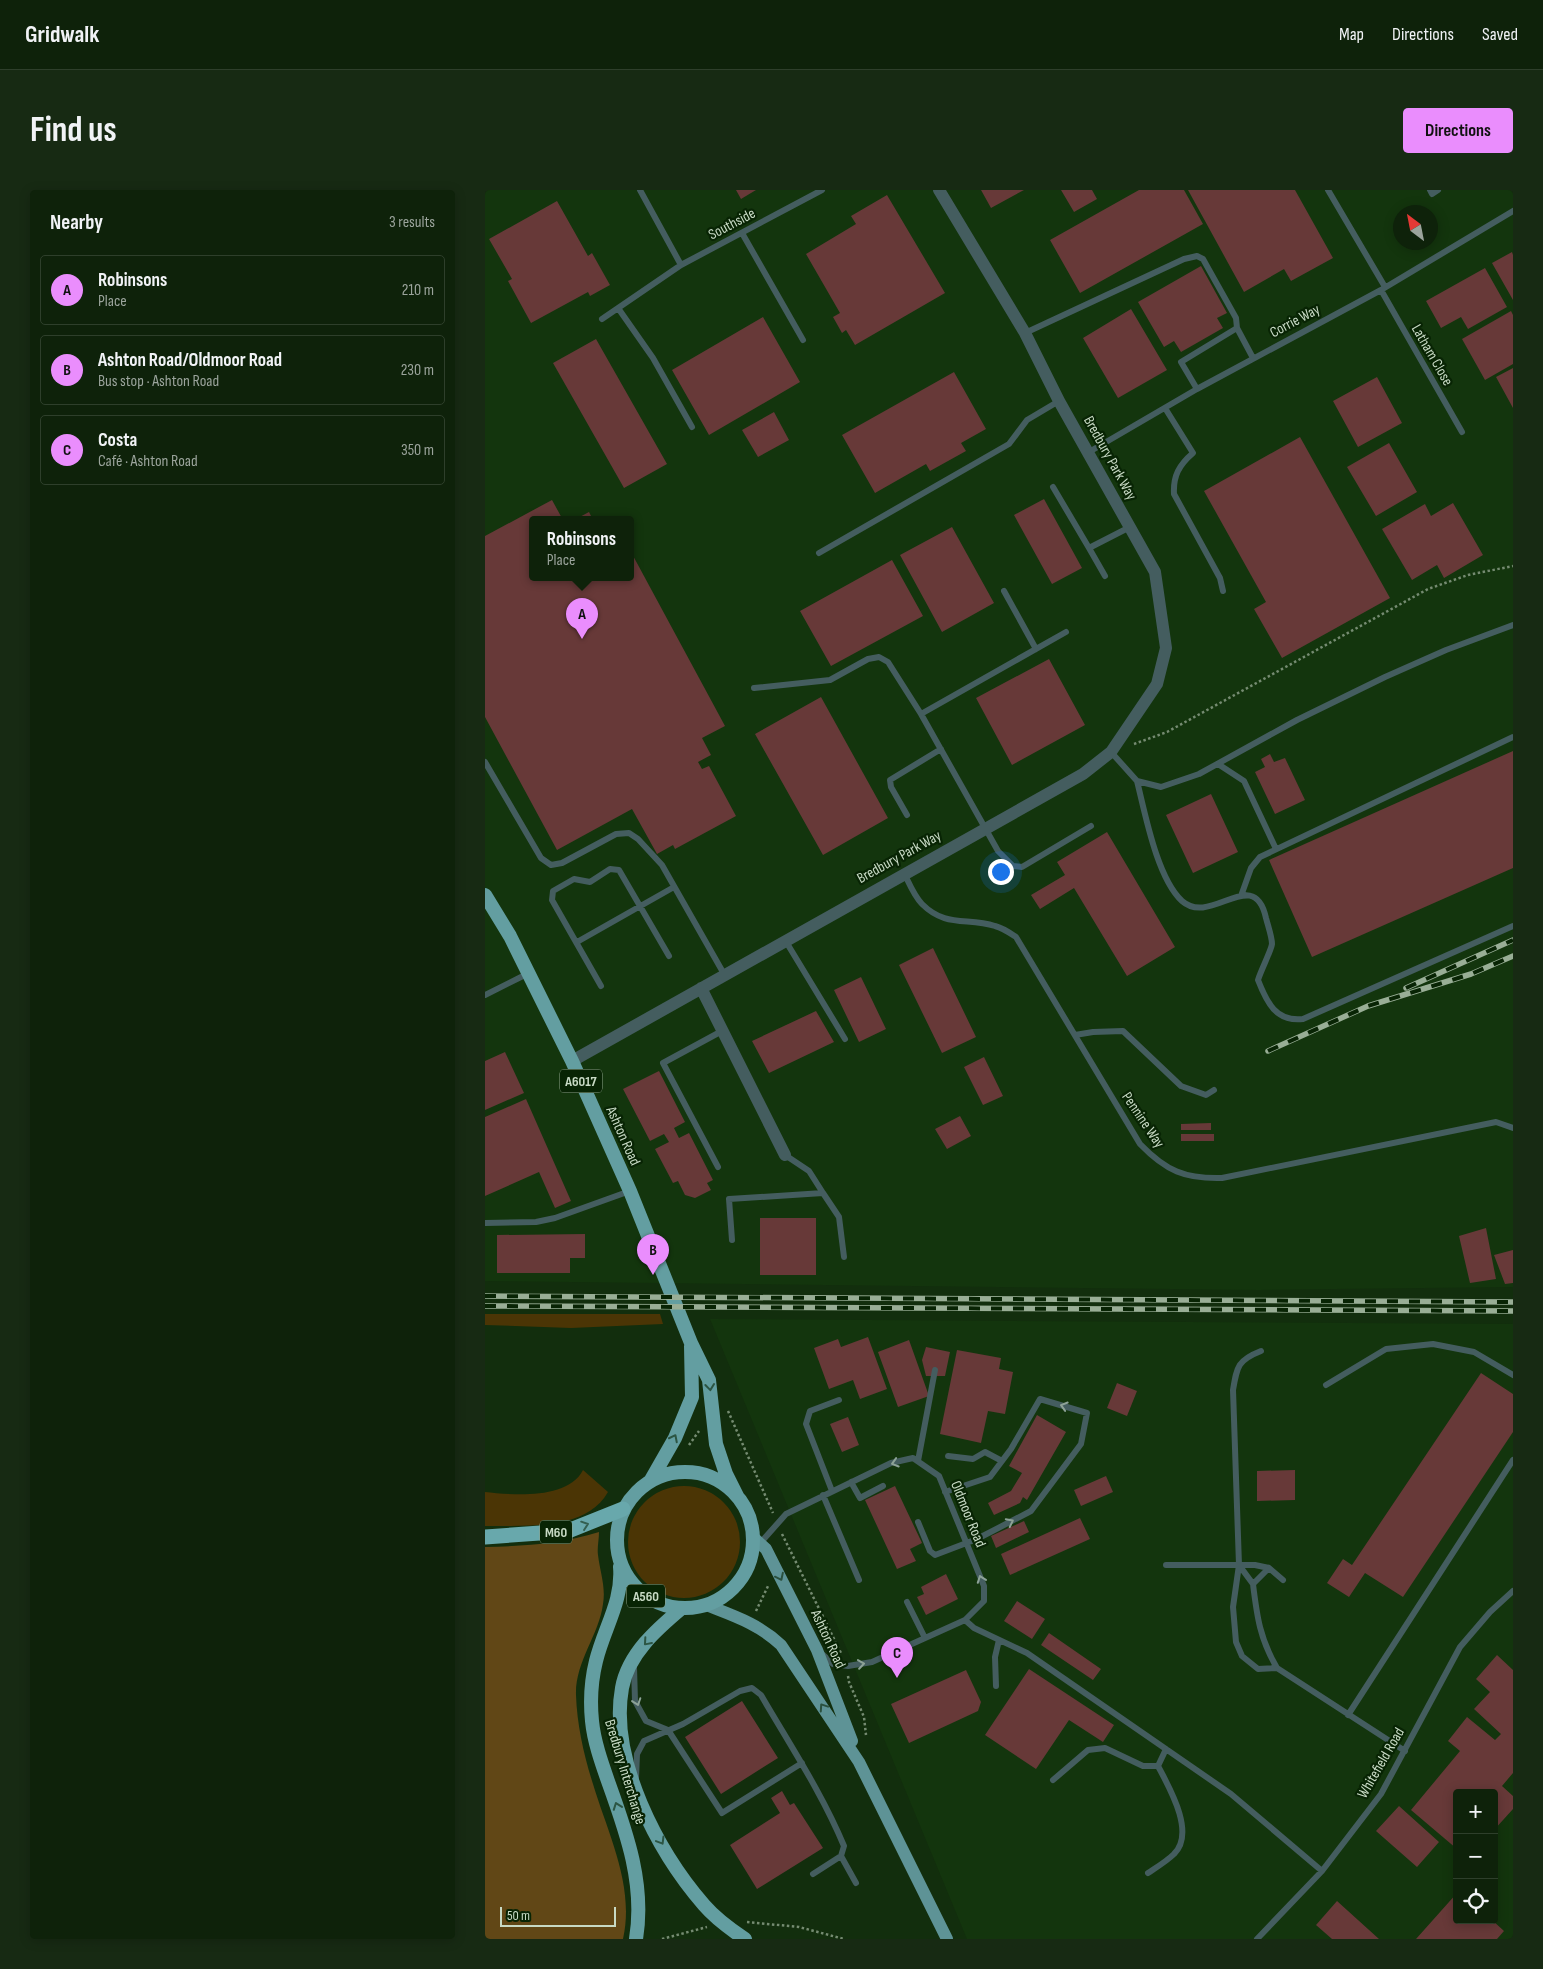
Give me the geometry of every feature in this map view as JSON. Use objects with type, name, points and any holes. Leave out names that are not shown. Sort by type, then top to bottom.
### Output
[{"type":"highway","name":"Ashton Road","points":[[485,896],[510,936],[529,973],[572,1061],[630,1191],[691,1343],[709,1380],[716,1444],[737,1496]]},
{"type":"highway","name":"Ashton Road","points":[[651,1480],[675,1438],[692,1397],[691,1343]]},
{"type":"highway","name":"Bredbury Interchange","points":[[619,1559],[628,1578],[642,1594],[661,1604],[682,1608],[706,1605],[725,1595],[735,1586],[749,1562],[757,1540],[745,1508],[737,1496],[723,1483],[687,1471],[669,1473],[651,1480],[635,1493],[623,1510],[618,1525],[616,1542],[621,1584],[615,1608],[596,1661],[591,1690],[592,1723],[602,1762],[627,1833],[633,1862],[639,1920],[636,1939]]},
{"type":"highway","name":"M60","points":[[485,1537],[568,1531],[623,1510]]},
{"type":"highway","name":"Bredbury Interchange","points":[[682,1608],[661,1626],[633,1658],[622,1687],[619,1718],[623,1754],[635,1788],[656,1833],[679,1872],[704,1905],[722,1923],[745,1939]]},
{"type":"main road","name":"Ashton Road","points":[[757,1540],[766,1550],[817,1650],[859,1762]]},
{"type":"main road","name":"Ashton Road","points":[[706,1605],[751,1622],[781,1646],[859,1762],[912,1864],[947,1939]]},
{"type":"street","name":"Bredbury Park Way","points":[[572,1061],[1083,774],[1111,752],[1157,684],[1166,648],[1155,572],[1059,401],[1025,333],[939,190]]},
{"type":"street","points":[[701,988],[785,1155]]},
{"type":"lane","points":[[640,190],[681,266]]},
{"type":"lane","name":"Southside","points":[[602,319],[681,266],[822,190]]},
{"type":"lane","name":"Latham Close","points":[[1329,190],[1462,432]]},
{"type":"lane","points":[[1430,190],[1432,194],[1438,190]]},
{"type":"lane","name":"Corrie Way","points":[[1089,452],[1197,389],[1383,289],[1513,211]]},
{"type":"lane","points":[[742,233],[803,340]]},
{"type":"lane","points":[[1025,333],[1184,259],[1197,256],[1203,258],[1236,318],[1237,328],[1253,358]]},
{"type":"lane","points":[[618,308],[653,358],[691,427]]},
{"type":"lane","points":[[1197,389],[1181,362],[1237,328]]},
{"type":"lane","points":[[819,553],[1009,444],[1027,420],[1059,401]]},
{"type":"lane","points":[[1165,408],[1193,453],[1178,470],[1173,482],[1174,494],[1219,578],[1223,591]]},
{"type":"lane","points":[[1053,487],[1105,576]]},
{"type":"lane","points":[[1089,548],[1130,527]]},
{"type":"lane","points":[[1004,591],[1036,650]]},
{"type":"lane","points":[[1137,781],[1161,787],[1199,774],[1297,720],[1385,677],[1446,650],[1513,625]]},
{"type":"lane","points":[[921,714],[1066,632]]},
{"type":"lane","points":[[754,688],[830,680],[868,659],[879,657],[888,662],[921,714],[1003,858],[1013,866],[1022,867],[1091,826]]},
{"type":"lane","points":[[1241,896],[1251,868],[1256,861],[1276,849],[1513,737]]},
{"type":"lane","points":[[907,815],[891,787],[890,780],[941,749]]},
{"type":"lane","points":[[1111,752],[1137,781],[1153,847],[1174,891],[1183,901],[1195,908],[1208,908],[1247,894],[1256,896],[1263,905],[1272,944],[1258,980],[1279,1015],[1290,1020],[1303,1019],[1513,926]]},
{"type":"lane","points":[[485,762],[541,858],[551,865],[562,863],[616,834],[629,833],[638,839],[661,865],[724,974]]},
{"type":"lane","points":[[1219,764],[1244,781],[1276,849]]},
{"type":"lane","points":[[601,986],[551,895],[553,891],[574,879],[590,882],[615,868],[619,870],[669,956]]},
{"type":"lane","name":"Pennine Way","points":[[904,873],[921,903],[939,917],[958,923],[996,926],[1016,937],[1140,1144],[1157,1161],[1178,1173],[1201,1179],[1222,1178],[1496,1122],[1513,1128]]},
{"type":"lane","points":[[577,942],[674,887]]},
{"type":"lane","points":[[785,940],[845,1040]]},
{"type":"lane","points":[[485,995],[529,973]]},
{"type":"lane","points":[[719,1167],[663,1063],[723,1031]]},
{"type":"lane","points":[[1075,1035],[1123,1031],[1181,1086],[1206,1095],[1214,1090]]},
{"type":"lane","points":[[785,1155],[809,1171],[839,1217],[844,1257]]},
{"type":"lane","points":[[485,1223],[536,1222],[555,1218],[630,1191]]},
{"type":"lane","points":[[731,1240],[729,1198],[823,1193]]},
{"type":"lane","points":[[1326,1385],[1386,1349],[1433,1344],[1475,1352],[1513,1375]]},
{"type":"lane","points":[[1261,1351],[1246,1357],[1237,1367],[1233,1390],[1239,1565],[1233,1607],[1236,1642],[1242,1656],[1258,1669],[1277,1668]]},
{"type":"lane","points":[[757,1540],[786,1514],[823,1495],[891,1463],[913,1458],[918,1461],[935,1370]]},
{"type":"lane","points":[[918,1522],[930,1551],[935,1555],[967,1544],[1031,1511],[1081,1444],[1087,1413],[1040,1399],[990,1478],[945,1492]]},
{"type":"lane","points":[[832,1491],[806,1424],[810,1411],[839,1400]]},
{"type":"lane","points":[[948,1456],[973,1459],[985,1452],[1002,1461]]},
{"type":"lane","points":[[1348,1715],[1513,1460]]},
{"type":"lane","name":"Oldmoor Road","points":[[848,1666],[872,1662],[965,1620],[984,1601],[984,1586],[939,1476],[918,1461]]},
{"type":"lane","points":[[851,1482],[860,1498],[883,1486]]},
{"type":"lane","points":[[823,1495],[859,1580]]},
{"type":"lane","points":[[1166,1565],[1239,1565],[1269,1568],[1283,1580]]},
{"type":"lane","points":[[1239,1565],[1253,1584],[1257,1623],[1266,1648],[1277,1668],[1405,1751]]},
{"type":"lane","points":[[1253,1584],[1269,1568]]},
{"type":"lane","name":"Whitefield Road","points":[[1257,1939],[1322,1871],[1381,1794],[1460,1647],[1490,1612],[1513,1591]]},
{"type":"lane","points":[[907,1602],[925,1638]]},
{"type":"lane","points":[[965,1620],[974,1628],[1027,1652],[1231,1794],[1322,1871]]},
{"type":"lane","points":[[996,1686],[995,1657],[999,1640]]},
{"type":"lane","points":[[817,1650],[833,1664],[848,1666]]},
{"type":"lane","points":[[633,1658],[635,1701],[646,1721],[668,1730],[722,1813],[802,1764]]},
{"type":"lane","points":[[635,1788],[637,1754],[644,1741],[683,1724],[739,1690],[752,1688],[761,1695],[802,1764],[831,1814],[844,1846],[841,1856],[813,1874]]},
{"type":"lane","points":[[1053,1780],[1088,1750],[1105,1748],[1143,1766],[1158,1766]]},
{"type":"lane","points":[[1158,1766],[1166,1749]]},
{"type":"lane","points":[[1149,1873],[1175,1853],[1182,1839],[1181,1822],[1173,1794],[1158,1766]]},
{"type":"lane","points":[[841,1856],[856,1883]]},
{"type":"path","points":[[1111,752],[1167,732],[1428,589],[1468,575],[1513,566]]},
{"type":"path","points":[[727,1410],[777,1523],[848,1666],[849,1682],[864,1717],[866,1736]]},
{"type":"shaded area","points":[[485,190],[1513,190],[1513,1287],[1259,1290],[485,1281]]},
{"type":"shaded area","points":[[485,1314],[660,1314],[663,1324],[571,1328],[485,1325]]},
{"type":"shaded area","points":[[710,1319],[1513,1324],[1513,1939],[967,1939]]},
{"type":"shaded area","points":[[583,1470],[608,1492],[598,1505],[585,1514],[553,1524],[485,1526],[485,1492],[524,1494],[553,1491],[565,1487],[576,1480]]},
{"type":"shaded area","points":[[684,1486],[705,1491],[723,1503],[735,1521],[740,1542],[735,1563],[723,1581],[705,1593],[684,1598],[663,1593],[645,1581],[633,1563],[628,1542],[633,1521],[645,1503],[663,1491]]},
{"type":"shaded area","points":[[599,1532],[598,1552],[604,1598],[597,1627],[579,1671],[576,1695],[579,1729],[587,1762],[623,1880],[626,1919],[623,1939],[485,1939],[485,1547],[543,1544]]},
{"type":"building","points":[[736,190],[756,190],[741,199]]},
{"type":"building","points":[[981,190],[1024,190],[991,208]]},
{"type":"building","points":[[1061,190],[1092,190],[1097,199],[1074,212]]},
{"type":"building","points":[[1139,190],[1184,190],[1203,224],[1080,293],[1050,240]]},
{"type":"building","points":[[1188,190],[1295,190],[1333,258],[1291,281],[1284,269],[1244,292]]},
{"type":"building","points":[[887,195],[945,293],[855,345],[846,330],[842,333],[833,317],[840,313],[806,254],[856,224],[851,216]]},
{"type":"building","points":[[557,201],[588,256],[592,253],[610,285],[590,296],[588,292],[531,323],[508,281],[512,279],[489,239]]},
{"type":"building","points":[[1512,252],[1513,255],[1513,300],[1492,263]]},
{"type":"building","points":[[1201,266],[1227,313],[1217,318],[1223,328],[1181,352],[1174,341],[1164,347],[1138,302]]},
{"type":"building","points":[[1485,268],[1507,307],[1468,329],[1461,317],[1441,328],[1426,301]]},
{"type":"building","points":[[1131,309],[1167,370],[1118,398],[1083,338]]},
{"type":"building","points":[[1511,311],[1513,315],[1513,364],[1485,380],[1462,339]]},
{"type":"building","points":[[763,317],[800,382],[709,435],[672,370]]},
{"type":"building","points":[[596,339],[667,464],[624,488],[553,363]]},
{"type":"building","points":[[1513,368],[1513,408],[1496,377]]},
{"type":"building","points":[[954,372],[986,429],[961,443],[966,451],[930,471],[926,464],[875,493],[842,435]]},
{"type":"building","points":[[1377,377],[1402,423],[1358,447],[1333,401]]},
{"type":"building","points":[[774,412],[789,440],[758,457],[742,430]]},
{"type":"building","points":[[1300,437],[1390,598],[1282,658],[1254,609],[1266,602],[1204,491]]},
{"type":"building","points":[[1389,443],[1417,492],[1376,516],[1347,467]]},
{"type":"building","points":[[1044,499],[1082,568],[1052,584],[1014,515]]},
{"type":"building","points":[[552,500],[561,516],[529,516],[529,581],[634,581],[634,558],[725,726],[702,738],[711,755],[698,762],[702,769],[709,766],[736,816],[675,849],[673,845],[657,854],[632,809],[557,850],[485,717],[485,536]]},
{"type":"building","points":[[1453,503],[1483,555],[1444,578],[1437,565],[1412,580],[1382,529],[1425,504],[1431,516]]},
{"type":"building","points":[[589,512],[591,516],[582,516]]},
{"type":"building","points":[[952,527],[994,603],[942,632],[900,555]]},
{"type":"building","points":[[892,560],[923,616],[831,666],[800,611]]},
{"type":"building","points":[[1049,659],[1085,725],[1012,765],[976,698]]},
{"type":"building","points":[[821,697],[888,818],[823,855],[755,734]]},
{"type":"building","points":[[1513,751],[1513,868],[1312,957],[1269,860]]},
{"type":"building","points":[[1270,754],[1274,762],[1285,758],[1305,800],[1275,814],[1255,772],[1265,767],[1261,759]]},
{"type":"building","points":[[1211,794],[1238,852],[1193,873],[1166,815]]},
{"type":"building","points":[[1107,832],[1175,947],[1127,976],[1074,888],[1040,909],[1031,895],[1065,875],[1057,862]]},
{"type":"building","points":[[933,948],[976,1037],[942,1053],[899,965]]},
{"type":"building","points":[[861,977],[886,1029],[859,1042],[834,990]]},
{"type":"building","points":[[816,1011],[834,1042],[769,1073],[752,1041]]},
{"type":"building","points":[[505,1052],[524,1093],[485,1110],[485,1061]]},
{"type":"building","points":[[984,1057],[1003,1096],[983,1105],[964,1067]]},
{"type":"building","points":[[659,1071],[685,1122],[674,1128],[679,1138],[689,1133],[713,1180],[707,1183],[711,1190],[695,1198],[685,1195],[678,1181],[673,1183],[655,1149],[669,1142],[664,1134],[650,1141],[623,1089]]},
{"type":"building","points":[[526,1099],[571,1201],[555,1208],[539,1172],[485,1196],[485,1117]]},
{"type":"building","points":[[960,1116],[971,1136],[947,1149],[935,1129]]},
{"type":"building","points":[[1211,1123],[1211,1130],[1181,1130],[1181,1124]]},
{"type":"building","points":[[1181,1134],[1214,1134],[1214,1141],[1181,1141]]},
{"type":"building","points":[[760,1218],[816,1218],[816,1275],[760,1275]]},
{"type":"building","points":[[1486,1228],[1496,1279],[1470,1283],[1459,1236]]},
{"type":"building","points":[[585,1234],[585,1258],[570,1258],[570,1273],[497,1273],[497,1235]]},
{"type":"building","points":[[1513,1250],[1513,1283],[1505,1284],[1494,1255]]},
{"type":"building","points":[[868,1337],[887,1389],[860,1399],[853,1380],[829,1389],[814,1348],[838,1339],[841,1347]]},
{"type":"building","points":[[909,1340],[929,1396],[898,1407],[878,1352]]},
{"type":"building","points":[[926,1347],[950,1352],[945,1376],[926,1376],[922,1360]]},
{"type":"building","points":[[957,1350],[1001,1358],[999,1369],[1013,1372],[1005,1414],[988,1411],[981,1443],[940,1434]]},
{"type":"building","points":[[1481,1373],[1513,1394],[1513,1432],[1403,1597],[1365,1573],[1349,1597],[1327,1583],[1343,1559],[1352,1565]]},
{"type":"building","points":[[1117,1383],[1137,1391],[1127,1416],[1107,1408]]},
{"type":"building","points":[[1037,1415],[1066,1432],[1027,1500],[1023,1497],[1020,1503],[994,1515],[988,1503],[1011,1491],[1022,1473],[1009,1466]]},
{"type":"building","points":[[848,1417],[859,1445],[842,1452],[830,1424]]},
{"type":"building","points":[[1295,1470],[1295,1500],[1257,1501],[1257,1471]]},
{"type":"building","points":[[1106,1476],[1113,1492],[1081,1506],[1074,1490]]},
{"type":"building","points":[[895,1486],[922,1543],[910,1549],[916,1561],[897,1569],[865,1500]]},
{"type":"building","points":[[1080,1518],[1090,1539],[1010,1575],[1001,1554]]},
{"type":"building","points":[[1024,1521],[1029,1532],[996,1548],[991,1536]]},
{"type":"building","points":[[946,1574],[958,1599],[926,1615],[917,1597],[924,1594],[921,1587]]},
{"type":"building","points":[[1017,1601],[1045,1619],[1032,1639],[1004,1621]]},
{"type":"building","points":[[1049,1633],[1101,1669],[1093,1680],[1041,1645]]},
{"type":"building","points":[[1497,1655],[1513,1670],[1513,1773],[1502,1786],[1513,1796],[1513,1809],[1498,1826],[1498,1789],[1453,1789],[1453,1846],[1411,1810],[1460,1751],[1448,1741],[1467,1717],[1495,1740],[1501,1734],[1474,1709],[1490,1692],[1476,1679]]},
{"type":"building","points":[[1029,1669],[1114,1725],[1103,1742],[1069,1720],[1036,1769],[985,1735]]},
{"type":"building","points":[[966,1670],[981,1702],[978,1711],[909,1743],[891,1704]]},
{"type":"building","points":[[742,1701],[778,1758],[721,1794],[685,1737]]},
{"type":"building","points":[[782,1791],[790,1805],[794,1803],[823,1848],[757,1889],[730,1845],[780,1813],[771,1798]]},
{"type":"building","points":[[1399,1806],[1439,1842],[1417,1867],[1376,1831]]},
{"type":"building","points":[[1453,1897],[1453,1924],[1496,1924],[1504,1931],[1497,1939],[1416,1939]]},
{"type":"building","points":[[1337,1901],[1379,1939],[1332,1939],[1316,1925]]},
{"type":"railway","points":[[1406,988],[1513,940]]},
{"type":"railway","points":[[1268,1051],[1368,1006],[1471,974],[1513,956]]},
{"type":"railway","points":[[485,1296],[1513,1302]]},
{"type":"railway","points":[[485,1306],[1513,1311]]},
{"type":"place","name":"Robinsons","points":[[582,639]]},
{"type":"place","name":"Ashton Road/Oldmoor Road","points":[[653,1275]]},
{"type":"place","name":"Costa","points":[[897,1678]]}]
